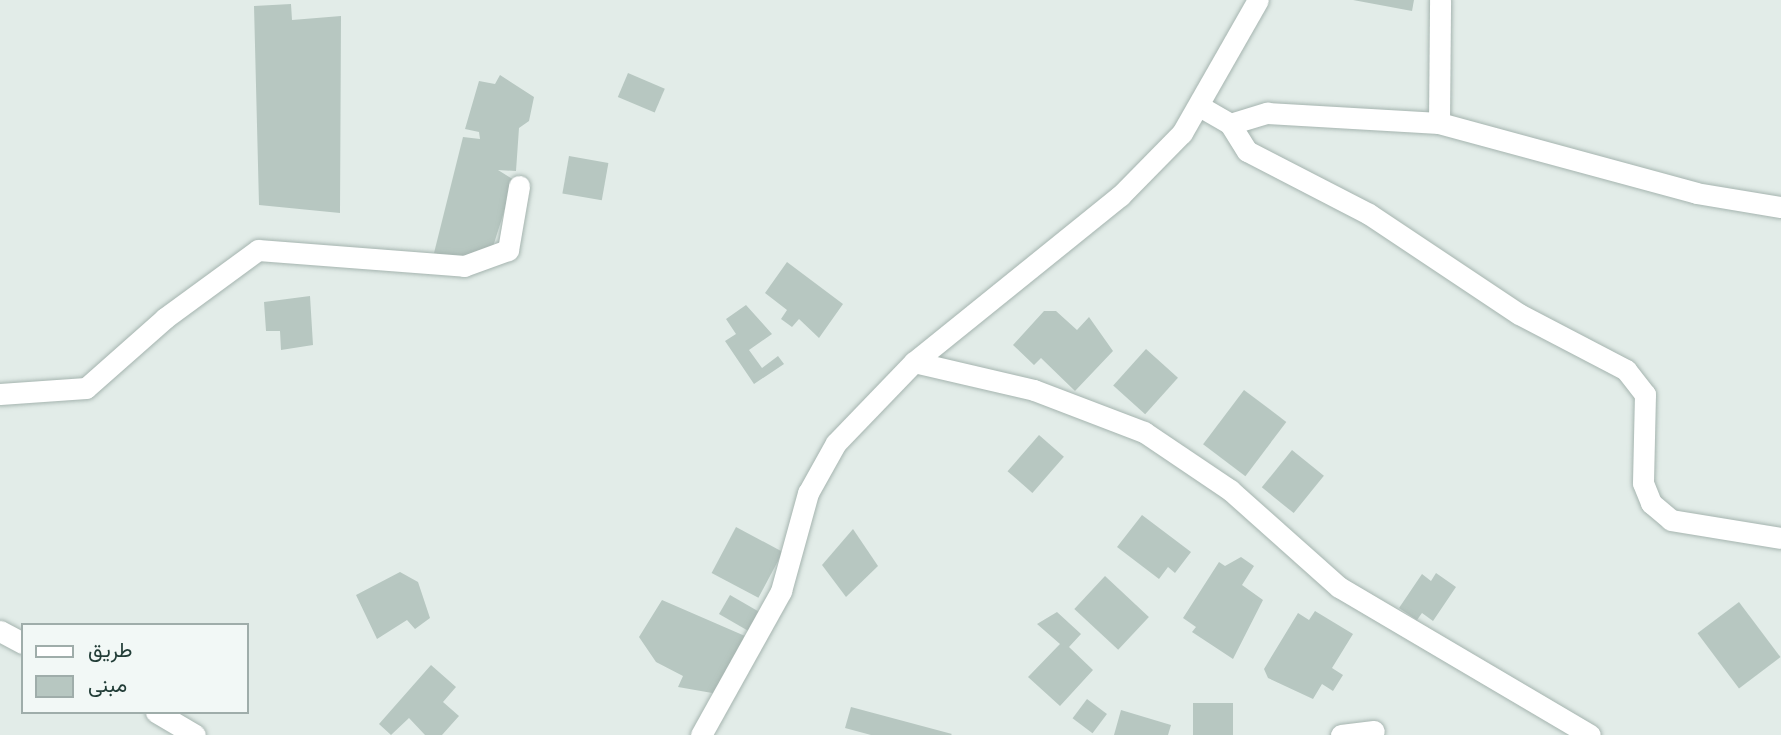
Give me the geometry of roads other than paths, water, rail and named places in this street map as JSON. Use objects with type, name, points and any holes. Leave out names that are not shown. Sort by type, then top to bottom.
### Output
[{"type":"street","points":[[702,735],[781,591],[808,493],[836,443],[914,362],[1120,196],[1201,107],[1258,0]]},
{"type":"street","points":[[1439,123],[1440,0]]},
{"type":"street","points":[[1201,107],[1230,124],[1247,151],[1369,214],[1519,314],[1626,370],[1645,394],[1643,483],[1651,503],[1671,520],[1781,538]]},
{"type":"street","points":[[1230,124],[1267,113],[1439,123],[1696,193],[1781,207]]},
{"type":"street","points":[[0,394],[86,388],[165,318],[258,250],[464,266],[508,250],[519,186]]},
{"type":"street","points":[[914,362],[1024,387],[1144,432],[1230,490],[1339,587],[1590,735]]},
{"type":"street","points":[[0,631],[21,642]]},
{"type":"street","points":[[159,714],[195,735]]},
{"type":"street","points":[[1341,735],[1374,731]]}]
